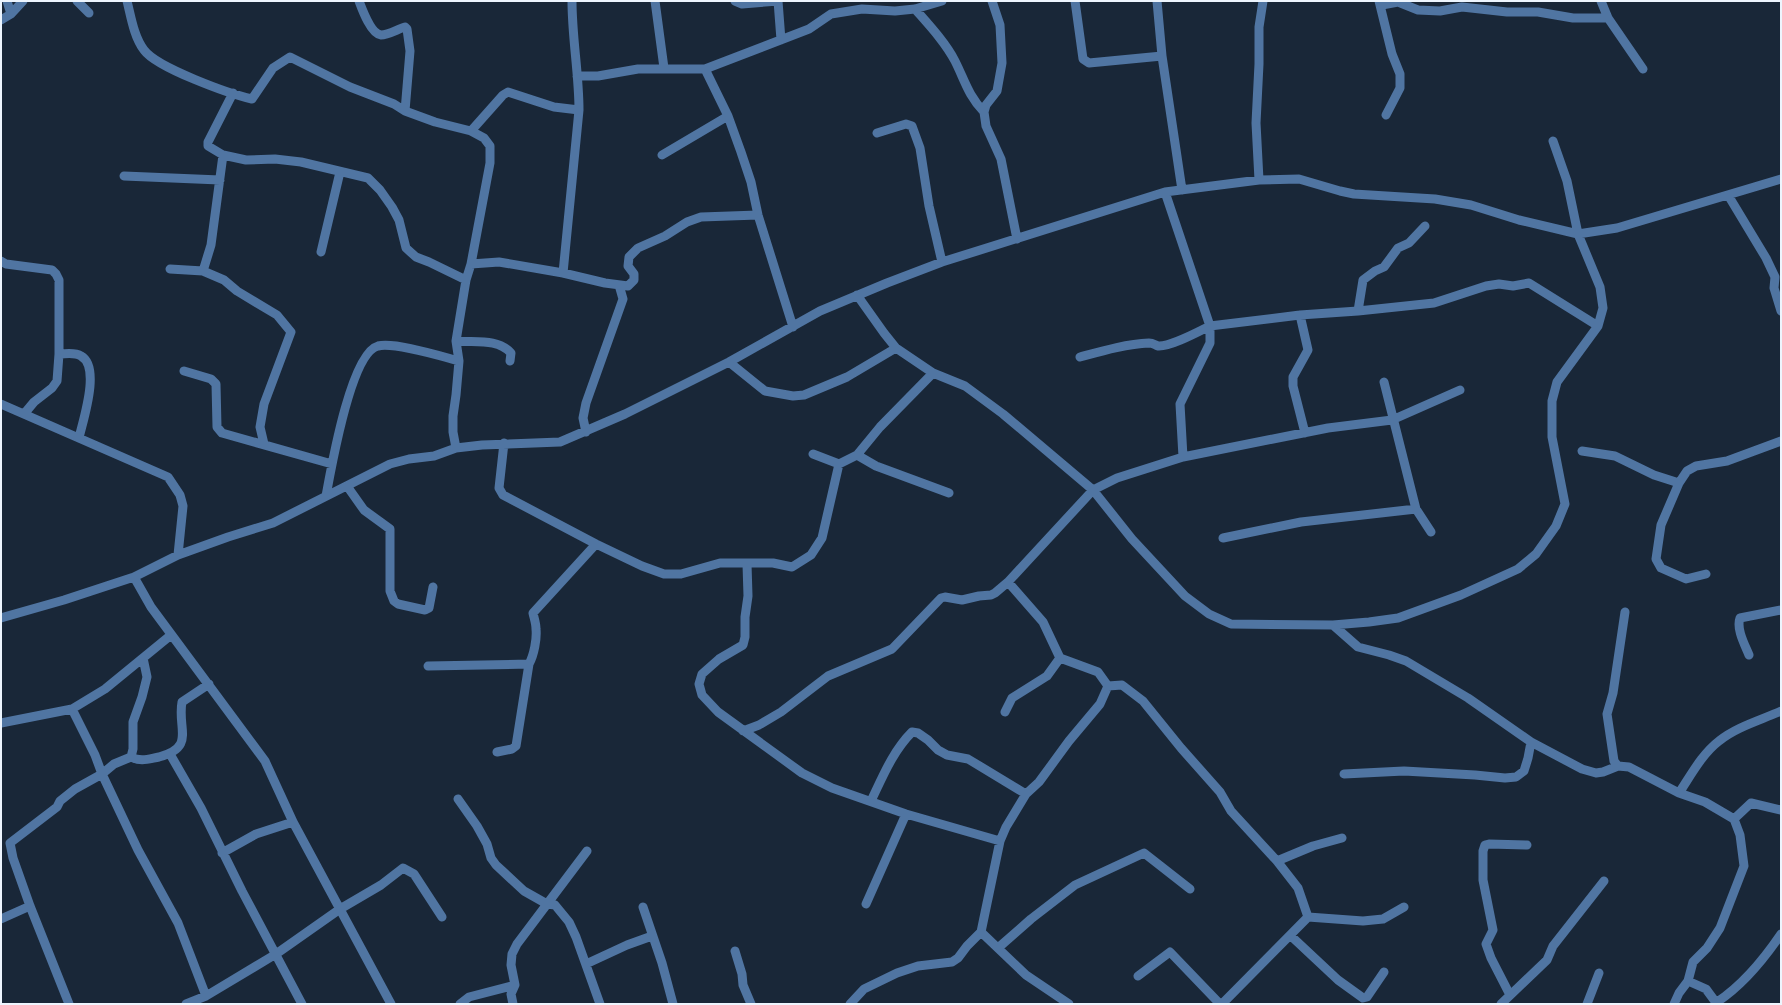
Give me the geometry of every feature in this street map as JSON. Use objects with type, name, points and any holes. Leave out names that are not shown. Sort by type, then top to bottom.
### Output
[{"type":"street","points":[[7,1],[11,14]]},
{"type":"street","points":[[1,20],[11,14],[24,1]]},
{"type":"street","points":[[77,1],[89,13]]},
{"type":"street","points":[[127,1],[134,27],[144,50],[154,60],[191,78],[252,99],[273,68],[290,57],[350,87],[394,104],[405,111],[435,122],[471,131],[484,138],[490,146],[490,163],[471,264],[466,280],[456,341],[459,360],[453,416],[453,432],[456,448]]},
{"type":"street","points":[[359,1],[370,25],[377,34],[382,35],[405,27],[407,29],[410,51],[405,111]]},
{"type":"street","points":[[563,273],[579,110],[572,28],[572,1]]},
{"type":"street","points":[[655,1],[664,68]]},
{"type":"street","points":[[735,1],[742,4],[778,1],[781,40]]},
{"type":"street","points":[[577,76],[598,76],[638,69],[705,69],[810,29],[831,14],[886,5],[895,11],[915,9],[942,1]]},
{"type":"street","points":[[992,1],[1000,25],[1002,63],[997,91],[986,104],[984,112],[986,126],[1002,159],[1017,239]]},
{"type":"street","points":[[1075,1],[1083,59],[1086,62],[1162,56]]},
{"type":"street","points":[[1157,1],[1162,56],[1182,190]]},
{"type":"street","points":[[1259,180],[1256,123],[1259,64],[1258,27],[1263,1]]},
{"type":"street","points":[[1601,1],[1608,18],[1643,69]]},
{"type":"street","points":[[1386,115],[1400,88],[1400,74],[1391,47],[1381,3],[1398,2],[1418,10],[1440,11],[1462,8],[1507,12],[1538,12],[1573,18],[1608,18]]},
{"type":"street","points":[[915,9],[944,44],[955,61],[974,102],[984,112]]},
{"type":"street","points":[[705,69],[728,116],[751,182],[758,216],[792,327]]},
{"type":"street","points":[[471,131],[503,95],[508,92],[554,107],[579,110]]},
{"type":"street","points":[[233,93],[208,142],[208,146],[223,155],[246,160],[275,159],[301,162],[368,178],[380,190],[392,207],[399,220],[406,248],[416,257],[466,280]]},
{"type":"street","points":[[662,155],[728,116]]},
{"type":"street","points":[[877,133],[906,124],[912,126],[920,148],[929,206],[942,262]]},
{"type":"street","points":[[857,296],[896,348],[933,372],[965,386],[1003,414],[1093,490],[1132,539],[1185,596],[1209,614],[1231,624],[1333,625],[1398,618],[1461,596],[1518,569],[1536,554],[1556,526],[1566,504],[1552,437],[1552,401],[1557,382],[1598,326],[1602,308],[1600,287],[1578,234],[1567,181],[1553,141]]},
{"type":"street","points":[[203,271],[211,245],[223,155]]},
{"type":"street","points":[[321,252],[340,172]]},
{"type":"street","points":[[124,176],[220,180]]},
{"type":"street","points":[[1,618],[64,600],[134,577],[178,555],[273,523],[390,464],[409,459],[434,456],[456,448],[504,444],[560,442],[626,414],[729,362],[820,311],[942,262],[1165,192],[1259,180],[1300,179],[1340,192],[1442,200],[1471,206],[1519,220],[1578,234],[1617,228],[1781,179]]},
{"type":"street","points":[[1165,192],[1210,326],[1210,343],[1180,404],[1183,457]]},
{"type":"street","points":[[1728,195],[1766,258],[1775,277],[1774,288],[1781,310]]},
{"type":"street","points":[[471,264],[499,262],[563,273],[605,283],[628,286],[634,280],[634,274],[628,266],[629,257],[638,248],[665,236],[687,222],[701,217],[758,216]]},
{"type":"street","points":[[1358,312],[1362,280],[1384,267],[1398,248],[1409,242],[1425,226]]},
{"type":"street","points":[[1,262],[6,264],[52,270],[59,280],[60,306],[57,381],[52,388],[34,402],[24,414]]},
{"type":"street","points":[[170,269],[203,271],[224,280],[237,291],[277,315],[291,332],[264,404],[260,427],[264,444]]},
{"type":"street","points":[[1080,356],[1115,348],[1151,343],[1158,346],[1179,340],[1210,326],[1300,315],[1358,312],[1434,303],[1486,286],[1500,284],[1513,286],[1529,282],[1598,326]]},
{"type":"street","points":[[586,432],[583,418],[586,403],[623,299],[619,285]]},
{"type":"street","points":[[1300,315],[1308,350],[1293,378],[1293,386],[1304,433]]},
{"type":"street","points":[[456,341],[489,342],[498,344],[505,347],[511,354],[510,361]]},
{"type":"street","points":[[326,496],[332,464],[354,381],[362,361],[369,352],[378,346],[396,347],[459,360]]},
{"type":"street","points":[[729,362],[765,391],[792,396],[804,396],[847,377],[896,348]]},
{"type":"street","points":[[59,354],[76,354],[82,356],[87,360],[89,366],[91,391],[79,438]]},
{"type":"street","points":[[184,371],[211,379],[216,384],[217,427],[222,433],[332,464]]},
{"type":"street","points":[[814,454],[839,464],[857,455],[880,427],[933,372]]},
{"type":"street","points":[[1384,382],[1392,420],[1416,509],[1431,532]]},
{"type":"street","points":[[743,731],[781,712],[812,686],[828,676],[892,649],[941,598],[945,597],[962,600],[995,593],[1008,582],[1093,490],[1117,478],[1183,457],[1304,433],[1392,420],[1460,390]]},
{"type":"street","points":[[1,404],[168,477],[180,495],[183,506],[178,555]]},
{"type":"street","points":[[1706,574],[1686,579],[1661,568],[1656,559],[1661,525],[1679,483],[1687,471],[1696,466],[1727,461],[1781,441]]},
{"type":"street","points":[[504,444],[498,488],[503,494],[596,544],[664,574],[681,574],[720,563],[773,563],[792,567],[811,555],[822,538],[839,464]]},
{"type":"street","points":[[1582,450],[1615,456],[1654,476],[1679,483]]},
{"type":"street","points":[[857,455],[876,466],[950,493]]},
{"type":"street","points":[[347,486],[364,510],[390,529],[390,592],[394,601],[398,604],[425,610],[429,608],[433,587]]},
{"type":"street","points":[[1223,538],[1301,522],[1416,509]]},
{"type":"street","points":[[497,752],[512,749],[516,746],[529,664],[532,660],[536,635],[533,612],[596,544]]},
{"type":"street","points":[[747,564],[748,596],[744,617],[745,637],[743,645],[719,659],[702,674],[699,684],[702,695],[718,712],[743,731],[802,773],[832,788],[871,800],[906,814],[1000,842]]},
{"type":"street","points":[[134,577],[151,607],[265,761],[293,822],[391,1004]]},
{"type":"street","points":[[1008,582],[1043,622],[1060,658],[1098,672],[1108,686]]},
{"type":"street","points":[[1749,655],[1740,632],[1738,622],[1740,618],[1781,610]]},
{"type":"street","points":[[1618,766],[1614,761],[1607,714],[1613,693],[1625,612]]},
{"type":"street","points":[[1333,625],[1358,646],[1390,655],[1406,662],[1455,690],[1530,742],[1582,769],[1596,773],[1618,766],[1629,767],[1679,793],[1705,802],[1734,820],[1740,835],[1744,866],[1720,928],[1707,948],[1693,962],[1688,981],[1679,993],[1674,1004]]},
{"type":"street","points":[[1,723],[72,710],[105,689],[171,635]]},
{"type":"street","points":[[131,758],[133,749],[133,722],[147,677],[143,658]]},
{"type":"street","points":[[1005,712],[1012,698],[1046,676],[1060,658]]},
{"type":"street","points":[[428,666],[529,664]]},
{"type":"street","points":[[69,1004],[30,906],[13,858],[10,843],[57,807],[60,800],[75,789],[102,774],[114,764],[131,758],[139,761],[170,754],[178,748],[183,739],[180,712],[182,702],[209,684]]},
{"type":"street","points":[[1108,686],[1122,685],[1143,701],[1181,748],[1220,792],[1231,811],[1277,861],[1298,888],[1308,917]]},
{"type":"street","points":[[850,1004],[864,989],[897,973],[918,966],[952,962],[958,958],[967,946],[981,932],[1000,842],[1014,812],[1026,794],[1039,782],[1069,741],[1100,704],[1108,686]]},
{"type":"street","points":[[72,710],[92,749],[102,774],[138,850],[178,922],[206,996]]},
{"type":"street","points":[[1679,793],[1706,754],[1719,741],[1736,730],[1781,711]]},
{"type":"street","points":[[871,800],[889,762],[902,742],[912,732],[918,733],[938,750],[947,755],[968,759],[1026,794]]},
{"type":"street","points":[[1344,774],[1404,771],[1505,778],[1516,777],[1524,771],[1528,758],[1530,742]]},
{"type":"street","points":[[170,754],[201,808],[222,853],[302,1004]]},
{"type":"street","points":[[458,799],[477,826],[487,844],[491,858],[496,866],[524,891],[547,904],[555,906],[569,922],[600,1004]]},
{"type":"street","points":[[1734,820],[1751,803],[1781,810]]},
{"type":"street","points":[[866,904],[906,814]]},
{"type":"street","points":[[222,853],[256,834],[293,822]]},
{"type":"street","points":[[1277,861],[1313,846],[1342,838]]},
{"type":"street","points":[[1510,995],[1491,958],[1486,944],[1493,930],[1483,880],[1483,851],[1485,845],[1489,844],[1527,844]]},
{"type":"street","points":[[513,1004],[512,994],[515,985],[511,965],[512,954],[517,944],[587,851]]},
{"type":"street","points":[[998,948],[1031,919],[1075,885],[1144,853],[1190,889]]},
{"type":"street","points":[[186,1004],[206,996],[276,954],[340,909],[380,885],[403,868],[414,874],[442,917]]},
{"type":"street","points":[[1501,1004],[1547,960],[1553,946],[1604,881]]},
{"type":"street","points":[[1,919],[30,906]]},
{"type":"street","points":[[1308,917],[1363,921],[1382,919],[1404,907]]},
{"type":"street","points":[[643,908],[662,962],[673,1004]]},
{"type":"street","points":[[1138,976],[1170,952],[1221,1004],[1291,936],[1308,917]]},
{"type":"street","points":[[981,932],[1026,975],[1069,1004]]},
{"type":"street","points":[[1688,981],[1706,989],[1717,1003],[1732,992],[1756,966],[1781,934]]},
{"type":"street","points":[[586,964],[627,945],[652,936]]},
{"type":"street","points":[[1291,936],[1338,980],[1362,998],[1367,997],[1384,972]]},
{"type":"street","points":[[735,950],[742,974],[742,985],[751,1004]]},
{"type":"street","points":[[1587,1004],[1599,973]]},
{"type":"street","points":[[460,1004],[469,997],[515,985]]}]
